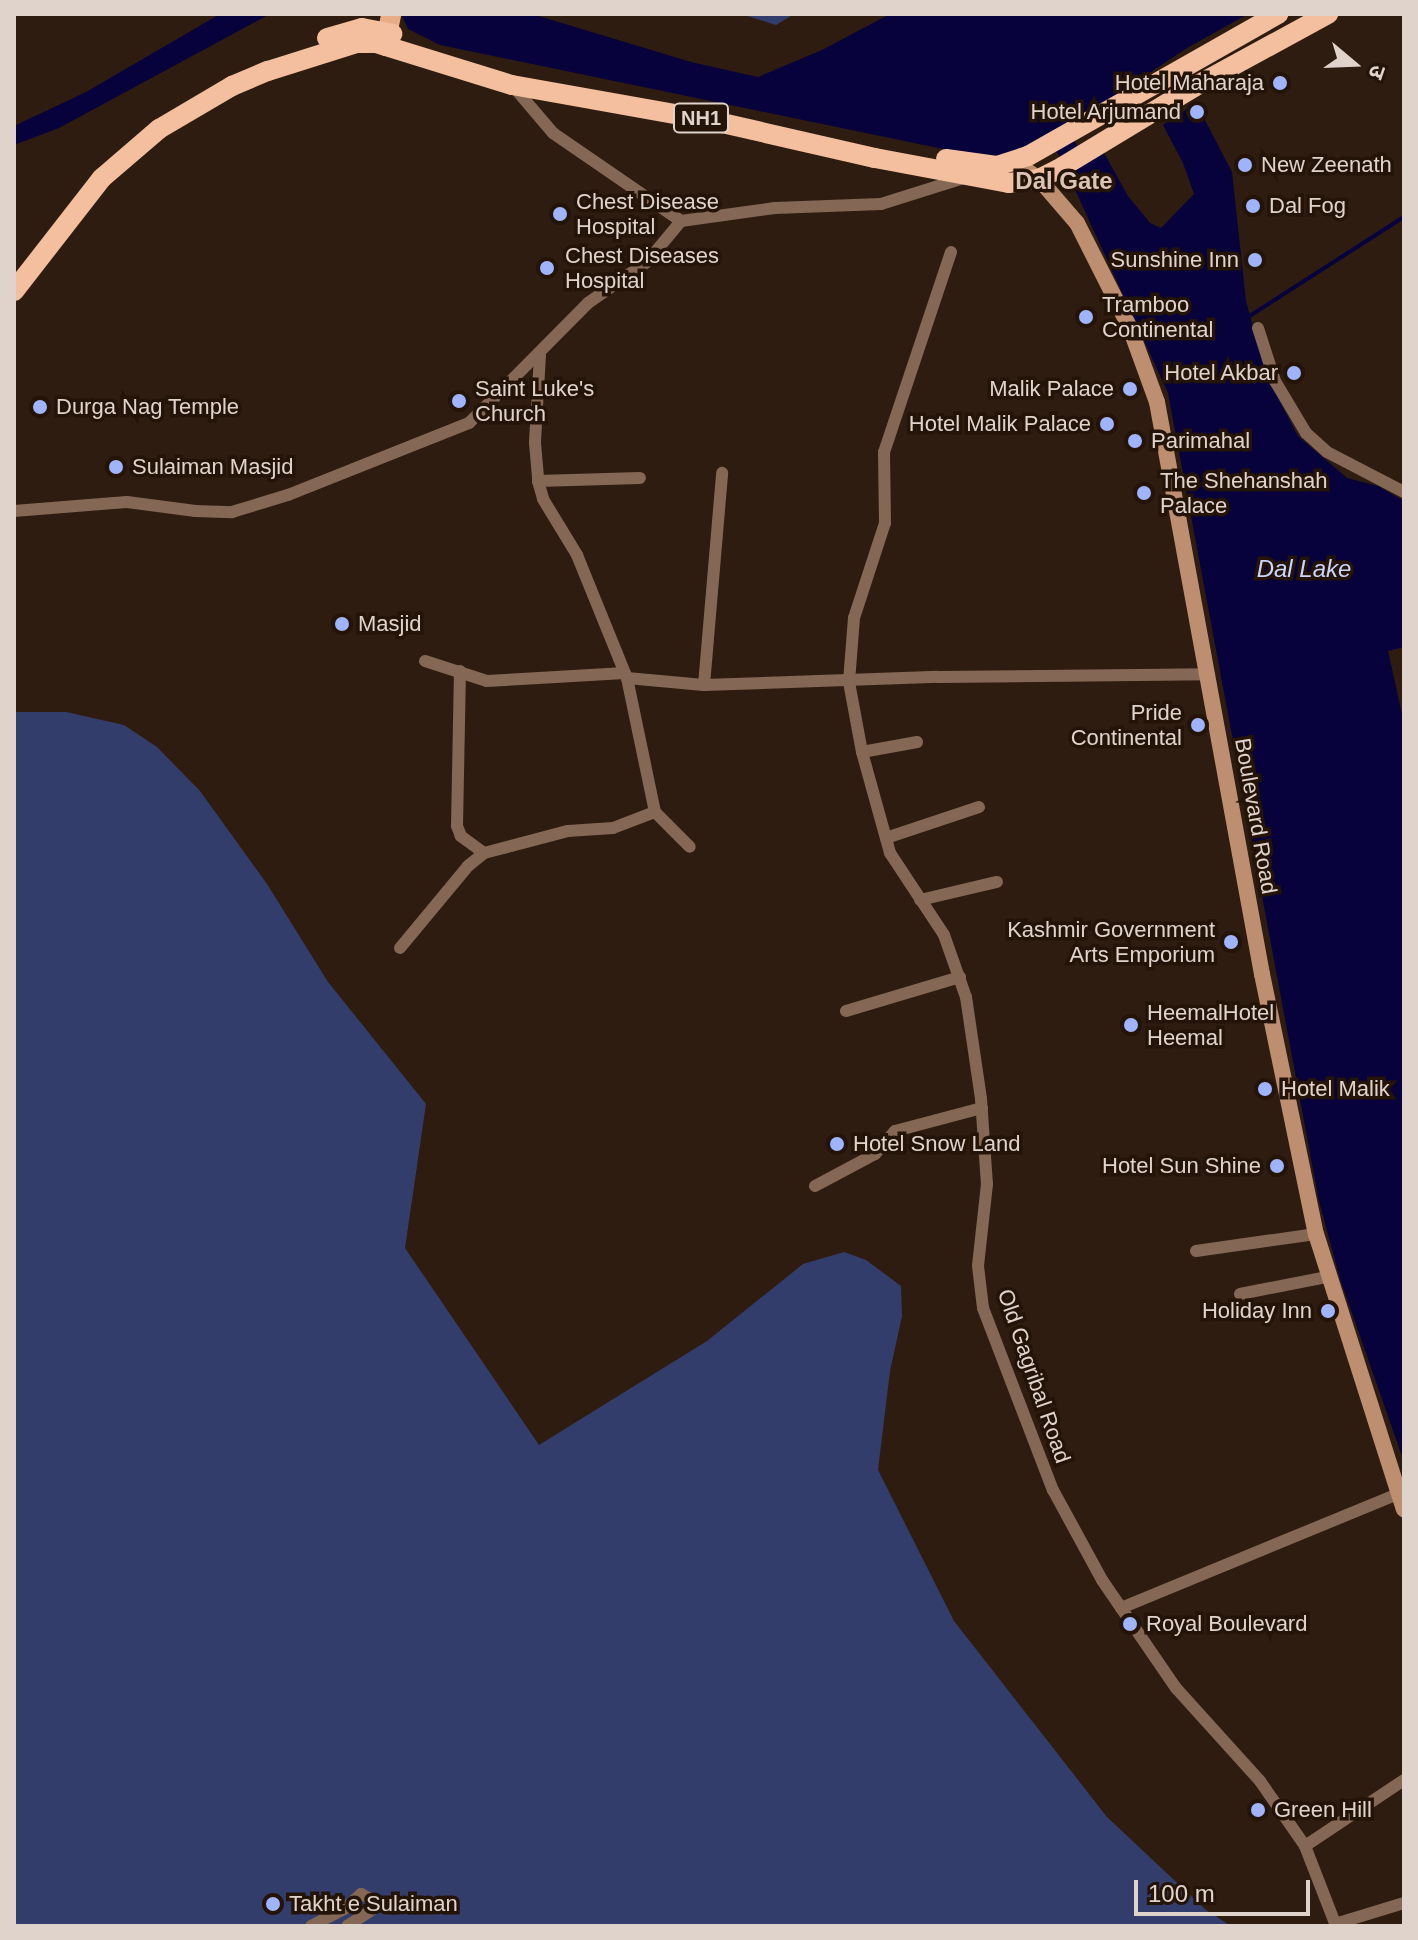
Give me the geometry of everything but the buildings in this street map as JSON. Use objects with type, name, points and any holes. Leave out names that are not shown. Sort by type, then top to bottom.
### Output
[{"type":"highway","name":"NH1","points":[[381,28],[512,85],[711,108],[962,162],[997,166],[1014,162],[1040,149],[1278,14]]},
{"type":"highway","name":"NH1","points":[[14,291],[66,220],[102,178],[133,149],[205,102],[268,71],[340,47],[381,28],[445,54],[571,90],[999,183],[1048,175],[1088,154],[1305,20],[1328,14]]},
{"type":"main road","name":"Boulevard Road","points":[[1014,162],[1048,175],[1077,223],[1130,328],[1157,402],[1262,974],[1316,1234],[1327,1277],[1401,1502]]},
{"type":"street","points":[[512,85],[553,133],[681,221],[775,208],[881,204],[967,177]]},
{"type":"street","points":[[14,511],[127,502],[216,513],[254,507],[454,432],[469,423],[540,355],[588,303],[647,262],[681,221]]},
{"type":"street","name":"Old Gagribal Road","points":[[951,252],[884,452],[885,523],[854,618],[849,682],[862,752],[890,853],[944,935],[960,977],[982,1108],[987,1184],[978,1266],[983,1308],[1053,1490],[1121,1608],[1176,1688],[1260,1781],[1305,1846],[1336,1925]]},
{"type":"street","points":[[1258,328],[1275,381],[1306,433],[1327,452],[1404,492]]},
{"type":"street","points":[[540,355],[535,443],[538,481],[551,515],[577,555],[626,676],[655,812],[690,847]]},
{"type":"street","points":[[704,685],[722,473]]},
{"type":"street","points":[[538,481],[640,478]]},
{"type":"street","points":[[425,661],[487,681],[626,676],[704,685],[938,677],[1209,674]]},
{"type":"street","points":[[460,671],[457,826],[461,836],[484,853]]},
{"type":"street","points":[[862,752],[917,742]]},
{"type":"street","points":[[886,838],[979,807]]},
{"type":"street","points":[[400,948],[468,866],[484,853],[568,831],[613,828],[655,812]]},
{"type":"street","points":[[920,900],[997,882]]},
{"type":"street","points":[[846,1011],[960,977]]},
{"type":"street","points":[[815,1186],[875,1154],[895,1131],[982,1108]]},
{"type":"street","points":[[1196,1251],[1316,1234]]},
{"type":"street","points":[[1240,1294],[1327,1277]]},
{"type":"street","points":[[1121,1608],[1401,1502]]},
{"type":"street","points":[[1305,1846],[1404,1780]]},
{"type":"street","points":[[311,1926],[344,1909],[361,1894],[381,1904],[347,1926]]},
{"type":"street","points":[[1336,1925],[1404,1903]]},
{"type":"shaded area","points":[[741,14],[794,14],[776,25]]},
{"type":"shaded area","points":[[14,712],[66,712],[124,725],[157,747],[200,791],[267,884],[328,982],[426,1104],[405,1248],[539,1445],[707,1341],[803,1264],[844,1252],[866,1260],[901,1286],[902,1316],[890,1371],[878,1470],[954,1621],[1107,1817],[1206,1910],[1231,1926],[14,1926]]},
{"type":"water","points":[[220,14],[270,14],[59,128],[14,145],[14,126],[86,92]]},
{"type":"water","name":"Dal Lake","points":[[401,14],[532,14],[691,62],[758,77],[822,50],[890,14],[1248,14],[1187,48],[1068,127],[1086,163],[1104,153],[1128,196],[1150,223],[1161,228],[1194,194],[1183,163],[1163,125],[1196,103],[1232,172],[1246,301],[1266,375],[1298,436],[1347,478],[1378,486],[1404,501],[1404,647],[1388,651],[1404,723],[1404,1462],[1340,1279],[1319,1201],[1168,393],[1072,183],[1072,173],[1047,139],[994,158],[967,154],[440,45],[408,29]]},
{"type":"waterway","points":[[1248,317],[1404,217]]},
{"type":"place","name":"Hotel Maharaja","points":[[1280,83]]},
{"type":"place","name":"Hotel Arjumand","points":[[1197,112]]},
{"type":"place","name":"New Zeenath","points":[[1245,165]]},
{"type":"place","name":"Dal Fog","points":[[1253,206]]},
{"type":"place","name":"Chest Disease Hospital","points":[[560,214]]},
{"type":"place","name":"Sunshine Inn","points":[[1255,260]]},
{"type":"place","name":"Chest Diseases Hospital","points":[[547,268]]},
{"type":"place","name":"Tramboo Continental","points":[[1086,317]]},
{"type":"place","name":"Hotel Akbar","points":[[1294,373]]},
{"type":"place","name":"Malik Palace","points":[[1130,389]]},
{"type":"place","name":"Saint Luke's Church","points":[[459,401]]},
{"type":"place","name":"Durga Nag Temple","points":[[40,407]]},
{"type":"place","name":"Hotel Malik Palace","points":[[1107,424]]},
{"type":"place","name":"Parimahal","points":[[1135,441]]},
{"type":"place","name":"Sulaiman Masjid","points":[[116,467]]},
{"type":"place","name":"The Shehanshah Palace","points":[[1144,493]]},
{"type":"place","name":"Masjid","points":[[342,624]]},
{"type":"place","name":"Pride Continental","points":[[1198,725]]},
{"type":"place","name":"Kashmir Government Arts Emporium","points":[[1231,942]]},
{"type":"place","name":"HeemalHotel Heemal","points":[[1131,1025]]},
{"type":"place","name":"Hotel Malik","points":[[1265,1089]]},
{"type":"place","name":"Hotel Snow Land","points":[[837,1144]]},
{"type":"place","name":"Hotel Sun Shine","points":[[1277,1166]]},
{"type":"place","name":"Holiday Inn","points":[[1328,1311]]},
{"type":"place","name":"Royal Boulevard","points":[[1130,1624]]},
{"type":"place","name":"Green Hill","points":[[1258,1810]]},
{"type":"place","name":"Takht e Sulaiman","points":[[273,1904]]},
{"type":"district","name":"Dal Gate","points":[[1064,181]]}]
